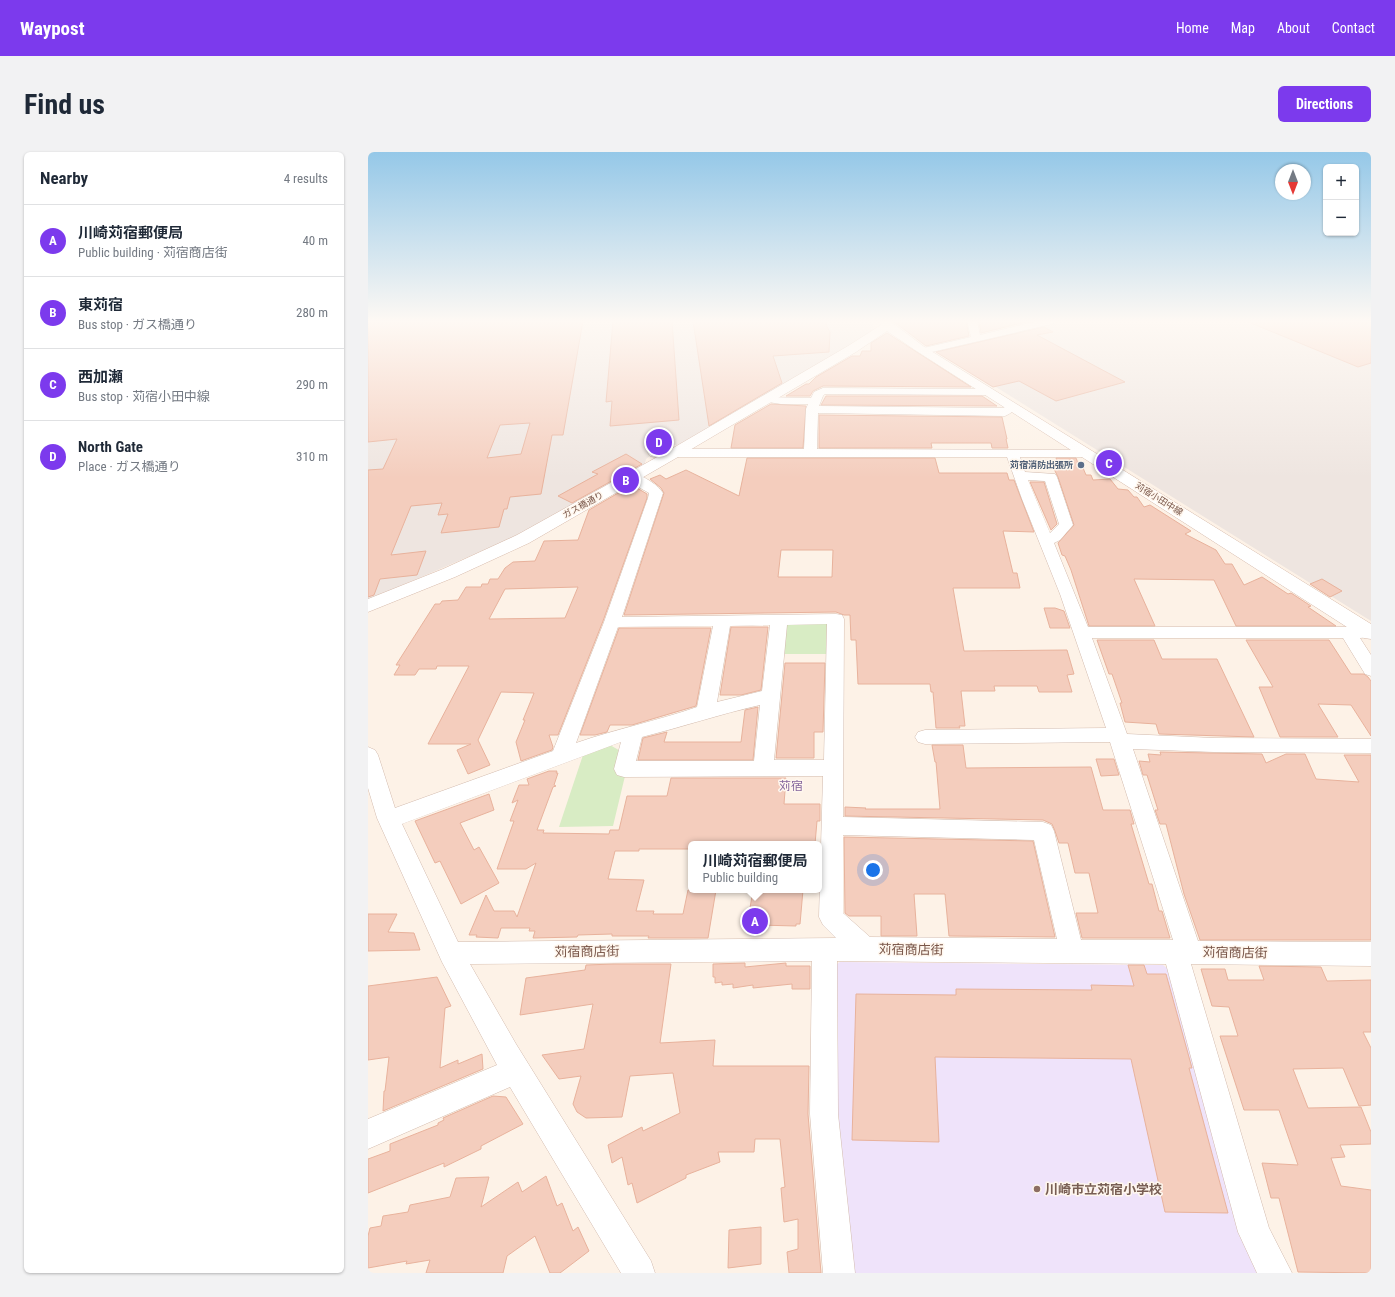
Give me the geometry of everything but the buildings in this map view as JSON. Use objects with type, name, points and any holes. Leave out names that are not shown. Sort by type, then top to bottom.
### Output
[{"type":"main road","name":"ガス橋通り","points":[[368,606],[449,573],[523,539],[673,454],[810,373]]},
{"type":"main road","name":"苅宿小田中線","points":[[959,373],[1370,633]]},
{"type":"street","points":[[810,454],[814,405],[818,394],[823,391],[989,392]]},
{"type":"street","points":[[915,392],[915,412]]},
{"type":"street","points":[[766,399],[814,405],[915,412],[1005,412],[1013,407]]},
{"type":"street","points":[[654,453],[1086,453]]},
{"type":"street","points":[[1013,454],[1020,476],[1082,633],[1154,839],[1254,1232],[1271,1268],[1276,1273]]},
{"type":"street","points":[[1020,476],[1050,477],[1066,525],[1055,538],[1046,542]]},
{"type":"street","points":[[561,757],[612,622],[656,493],[631,477]]},
{"type":"street","points":[[612,622],[836,619],[831,917],[864,949]]},
{"type":"street","points":[[763,768],[779,620]]},
{"type":"street","points":[[706,711],[722,621]]},
{"type":"street","points":[[1348,632],[1371,670]]},
{"type":"street","points":[[1082,633],[1370,633]]},
{"type":"street","points":[[388,818],[403,815],[614,738],[680,720],[706,711],[770,696]]},
{"type":"street","points":[[633,733],[624,769],[834,768]]},
{"type":"street","points":[[925,737],[1119,738],[1214,745],[1371,746]]},
{"type":"street","points":[[368,755],[388,818],[451,954],[516,1071],[639,1273]]},
{"type":"street","points":[[833,826],[1043,831],[1072,951]]},
{"type":"street","points":[[825,949],[824,1114],[839,1273]]},
{"type":"street","name":"苅宿商店街","points":[[451,954],[472,952],[864,949],[1371,954]]},
{"type":"street","points":[[368,1134],[516,1071]]},
{"type":"shaded area","points":[[368,373],[805,373],[680,445],[669,445],[654,453],[646,459],[644,467],[519,535],[368,600]]},
{"type":"shaded area","points":[[974,373],[1371,373],[1371,621]]},
{"type":"shaded area","name":"川崎市立苅宿小学校","points":[[840,962],[1163,965],[1173,973],[1258,1273],[845,1273],[833,1105],[833,967]]},
{"type":"green space","points":[[827,622],[831,625],[830,654],[780,654],[783,626],[788,623]]},
{"type":"green space","points":[[610,745],[622,752],[625,776],[613,826],[559,827],[583,755]]},
{"type":"place","name":"North Gate","points":[[659,442]]},
{"type":"place","name":"西加瀬","points":[[1109,463]]},
{"type":"place","name":"苅宿消防出張所","points":[[1081,465]]},
{"type":"place","name":"東苅宿","points":[[626,480]]},
{"type":"place","name":"川崎苅宿郵便局","points":[[755,921]]},
{"type":"place","name":"川崎市立苅宿小学校","points":[[1037,1189]]},
{"type":"district","name":"苅宿","points":[[791,786]]}]
